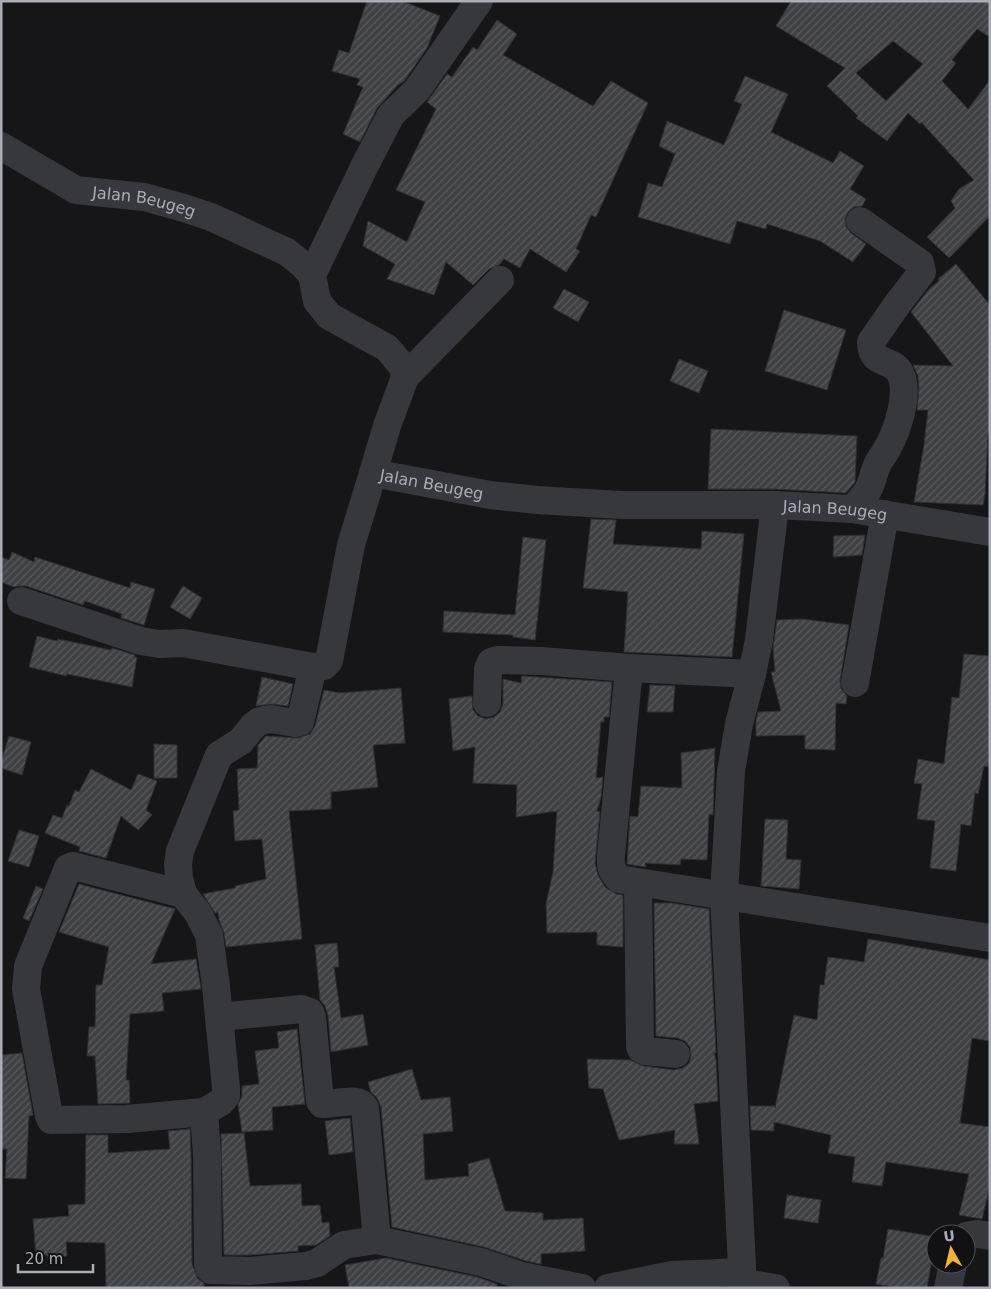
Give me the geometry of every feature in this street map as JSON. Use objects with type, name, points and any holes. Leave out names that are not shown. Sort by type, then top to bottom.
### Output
[{"type":"street","points":[[405,377],[403,367],[387,348],[329,316],[316,301],[312,275],[391,115],[417,90],[479,1]]},
{"type":"street","name":"Jalan Beugeg","points":[[1,146],[76,190],[144,197],[211,217],[287,252],[303,264],[312,275]]},
{"type":"street","points":[[852,509],[869,489],[878,462],[888,448],[898,426],[902,407],[903,388],[900,372],[898,369],[875,357],[872,353],[871,342],[922,272],[920,263],[860,221]]},
{"type":"street","points":[[405,377],[500,280]]},
{"type":"street","name":"Jalan Beugeg","points":[[405,377],[386,426],[373,473],[490,495],[537,500],[621,505],[775,505],[852,509],[990,532]]},
{"type":"street","points":[[21,601],[141,641],[159,644],[183,643],[313,667],[324,666],[329,661],[351,545],[373,473]]},
{"type":"street","points":[[742,1281],[724,895],[731,771],[765,602],[775,505]]},
{"type":"street","points":[[855,683],[885,514]]},
{"type":"street","points":[[487,703],[488,669],[491,662],[497,660],[752,674]]},
{"type":"street","points":[[183,894],[73,866],[69,867],[28,966],[26,989],[51,1120],[128,1119],[204,1112],[221,1102],[226,1096],[219,1017],[208,935],[198,913],[183,894],[178,864],[180,851],[219,755],[241,742],[253,726],[260,721],[270,719],[295,724],[300,722],[313,667]]},
{"type":"street","points":[[629,668],[610,864],[613,873],[619,879],[990,938]]},
{"type":"street","points":[[638,883],[640,1046],[645,1051],[676,1054]]},
{"type":"street","points":[[219,1017],[302,1009],[310,1012],[320,1101],[322,1104],[356,1101],[365,1108],[377,1240]]},
{"type":"street","points":[[204,1112],[207,1155],[209,1268],[214,1270],[250,1271],[306,1266],[317,1263],[344,1246],[377,1240],[481,1262],[522,1276],[582,1288]]},
{"type":"street","points":[[976,1234],[990,1236]]},
{"type":"street","points":[[948,1288],[951,1274]]},
{"type":"street","points":[[608,1288],[671,1282],[742,1281],[776,1288]]},
{"type":"building","points":[[367,1],[402,1],[440,16],[427,48],[405,80],[377,108],[360,142],[343,134],[363,87],[357,85],[360,79],[332,71],[339,50],[349,53]]},
{"type":"building","points":[[791,1],[990,1],[990,37],[977,29],[952,60],[956,63],[942,81],[968,109],[990,80],[990,216],[949,258],[927,237],[955,208],[951,201],[959,189],[974,180],[921,122],[920,124],[908,113],[887,141],[856,118],[858,116],[827,86],[845,68],[776,26]],"holes":[[[893,41],[923,64],[886,101],[856,73]]]},
{"type":"building","points":[[497,20],[517,34],[503,55],[593,106],[611,81],[648,103],[596,217],[591,215],[576,249],[580,251],[566,272],[530,249],[520,268],[504,259],[499,265],[489,269],[473,285],[446,262],[434,295],[387,279],[395,264],[363,246],[368,221],[407,242],[425,202],[396,190],[436,109],[427,102],[447,74],[452,77],[473,47],[477,50]]},
{"type":"building","points":[[745,76],[788,94],[771,132],[833,163],[840,151],[864,166],[850,189],[866,199],[862,206],[854,207],[848,212],[845,219],[846,227],[851,233],[866,244],[853,262],[820,241],[767,224],[766,229],[737,221],[730,244],[638,217],[648,183],[662,187],[675,154],[659,146],[667,121],[724,145],[742,104],[734,101]]},
{"type":"building","points":[[956,264],[990,305],[990,434],[988,434],[983,505],[914,502],[928,410],[917,410],[918,376],[913,365],[953,366],[911,312],[929,289],[939,281],[938,279]]},
{"type":"building","points":[[564,289],[589,302],[578,322],[553,308]]},
{"type":"building","points":[[784,310],[846,330],[827,390],[765,371]]},
{"type":"building","points":[[679,359],[708,371],[699,393],[670,381]]},
{"type":"building","points":[[711,429],[857,436],[855,482],[846,493],[775,489],[708,489]]},
{"type":"building","points":[[591,519],[616,520],[613,544],[701,549],[702,531],[744,534],[732,657],[624,652],[628,592],[583,588]]},
{"type":"building","points":[[865,535],[862,555],[833,557],[834,536]]},
{"type":"building","points":[[523,537],[546,540],[535,640],[513,637],[513,635],[443,632],[444,611],[515,615]]},
{"type":"building","points":[[12,552],[34,562],[35,557],[130,588],[131,582],[155,589],[144,625],[121,618],[122,614],[85,601],[83,605],[26,586],[14,587],[1,582],[1,557],[9,560]]},
{"type":"building","points":[[183,586],[202,598],[190,619],[170,607]]},
{"type":"building","points":[[803,619],[849,625],[840,681],[841,689],[847,696],[846,704],[836,703],[835,750],[805,749],[805,735],[756,736],[758,712],[781,711],[771,672],[775,672],[773,648],[777,620]]},
{"type":"building","points":[[37,636],[111,650],[112,648],[135,655],[134,657],[137,657],[132,687],[67,674],[66,676],[29,667]]},
{"type":"building","points":[[964,654],[990,656],[990,767],[984,766],[978,794],[975,793],[971,826],[961,824],[956,871],[930,868],[935,821],[917,819],[922,784],[914,783],[918,759],[944,764],[952,697],[959,698]]},
{"type":"building","points":[[522,676],[612,682],[609,717],[604,717],[604,722],[601,722],[596,778],[603,777],[601,797],[597,811],[600,812],[595,863],[598,875],[605,887],[616,894],[623,895],[623,947],[597,945],[597,932],[547,933],[546,904],[553,872],[557,811],[516,817],[517,785],[473,783],[475,747],[453,751],[449,699],[472,696],[473,710],[478,716],[486,719],[494,717],[500,712],[503,704],[503,679],[521,683]]},
{"type":"building","points":[[262,677],[293,684],[288,706],[272,704],[256,706]]},
{"type":"building","points":[[650,685],[675,686],[673,712],[647,712]]},
{"type":"building","points":[[401,688],[405,743],[373,745],[378,787],[331,792],[331,809],[289,811],[302,939],[226,947],[218,912],[215,913],[203,894],[235,888],[235,886],[266,879],[262,839],[235,841],[233,811],[239,810],[237,769],[257,768],[258,745],[266,736],[298,738],[310,734],[315,726],[324,690],[340,693]]},
{"type":"building","points":[[9,736],[31,742],[22,775],[1,768]]},
{"type":"building","points":[[154,744],[177,745],[177,778],[154,778]]},
{"type":"building","points":[[715,748],[713,815],[709,814],[707,860],[681,859],[680,865],[645,863],[646,867],[627,864],[630,816],[638,817],[641,786],[682,788],[681,753]]},
{"type":"building","points":[[91,769],[131,790],[138,774],[157,781],[146,810],[152,815],[138,830],[121,816],[106,858],[79,851],[80,847],[45,833],[53,815],[62,818],[75,790],[79,792]]},
{"type":"building","points":[[765,819],[788,820],[786,859],[801,860],[799,889],[761,886]]},
{"type":"building","points":[[19,830],[39,836],[29,867],[8,861]]},
{"type":"building","points":[[79,884],[175,909],[151,964],[196,959],[201,989],[162,993],[164,1011],[130,1014],[126,1080],[129,1080],[130,1103],[98,1104],[95,1056],[87,1056],[89,1027],[95,1027],[96,985],[102,985],[109,947],[59,932]]},
{"type":"building","points":[[36,886],[43,889],[29,921],[23,918]]},
{"type":"building","points":[[654,903],[671,903],[709,909],[716,1053],[714,1053],[718,1101],[694,1104],[699,1144],[674,1144],[675,1130],[619,1140],[603,1089],[589,1088],[587,1059],[630,1060],[643,1066],[674,1070],[683,1068],[689,1063],[691,1056],[690,1047],[685,1041],[678,1038],[656,1036]]},
{"type":"building","points":[[868,939],[990,960],[990,1041],[972,1038],[960,1123],[990,1127],[990,1186],[982,1219],[959,1215],[969,1174],[886,1162],[882,1186],[852,1182],[855,1157],[828,1153],[831,1135],[774,1122],[774,1131],[751,1130],[750,1106],[775,1106],[775,1108],[794,1015],[817,1020],[820,985],[824,985],[828,957],[864,962]]},
{"type":"building","points":[[337,943],[339,967],[334,967],[341,1018],[363,1014],[368,1045],[331,1052],[328,1015],[325,1006],[320,1000],[315,945]]},
{"type":"building","points":[[297,1029],[305,1104],[272,1107],[273,1130],[242,1132],[238,1105],[242,1096],[242,1086],[259,1084],[255,1051],[279,1048],[277,1032]]},
{"type":"building","points":[[22,1053],[33,1115],[29,1116],[26,1179],[5,1178],[7,1149],[1,1149],[1,1055]]},
{"type":"building","points":[[412,1069],[421,1100],[450,1097],[453,1131],[423,1134],[425,1180],[469,1176],[468,1164],[489,1158],[505,1211],[543,1213],[543,1220],[583,1218],[585,1251],[541,1254],[541,1264],[484,1247],[392,1227],[381,1107],[377,1098],[371,1092],[368,1082]]},
{"type":"building","points":[[350,1118],[353,1152],[329,1155],[325,1121]]},
{"type":"building","points":[[190,1129],[192,1264],[198,1279],[204,1283],[204,1288],[106,1288],[105,1243],[66,1242],[67,1256],[48,1258],[47,1255],[36,1256],[33,1219],[69,1216],[68,1205],[85,1204],[86,1135],[108,1135],[108,1153],[170,1149],[168,1131]]},
{"type":"building","points":[[244,1133],[250,1186],[301,1184],[302,1206],[320,1205],[322,1223],[329,1222],[330,1236],[316,1245],[298,1246],[298,1251],[224,1255],[221,1134]]},
{"type":"building","points":[[787,1195],[821,1200],[818,1223],[784,1218]]},
{"type":"building","points":[[888,1229],[926,1235],[926,1274],[929,1274],[927,1288],[898,1288],[876,1284],[881,1258],[883,1258]]},
{"type":"building","points":[[386,1258],[477,1277],[497,1284],[497,1288],[349,1288],[345,1265]]}]
